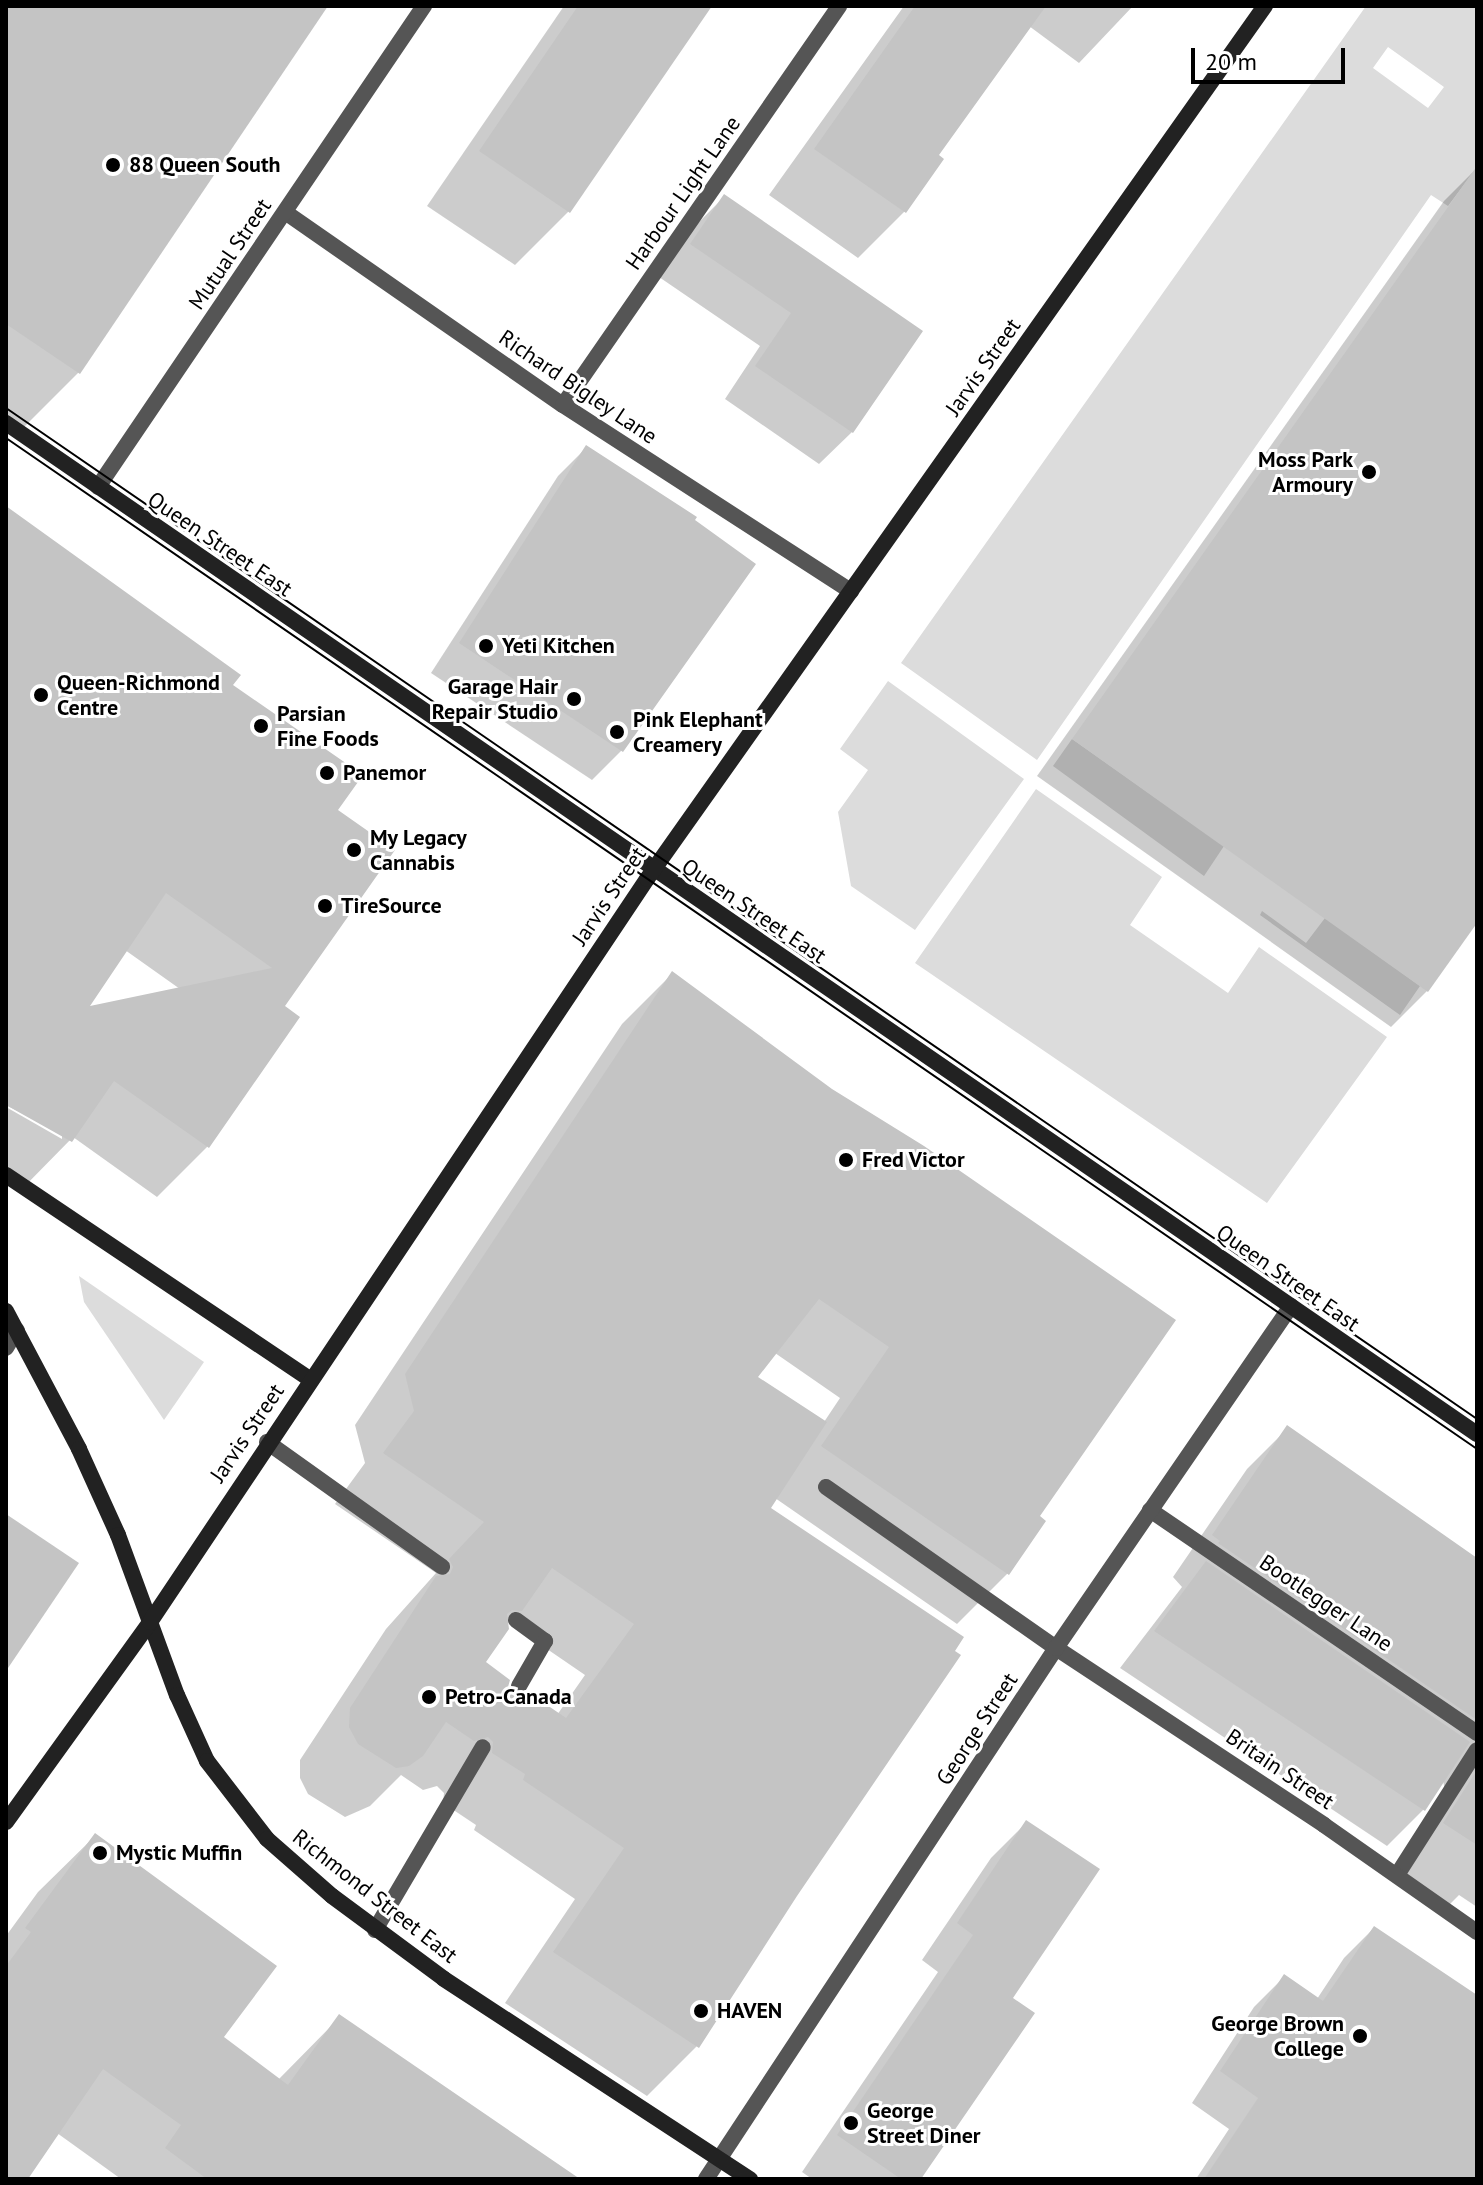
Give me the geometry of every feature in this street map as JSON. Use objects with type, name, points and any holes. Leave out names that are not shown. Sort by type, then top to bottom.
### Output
[{"type":"main road","name":"Jarvis Street","points":[[6,1822],[150,1622],[267,1442],[654,869],[1265,6]]},
{"type":"main road","name":"Queen Street East","points":[[6,423],[1477,1434]]},
{"type":"main road","points":[[6,1175],[310,1379]]},
{"type":"main road","name":"Richmond Street East","points":[[6,1311],[92,1477],[118,1535],[207,1761],[267,1839],[375,1930],[750,2179]]},
{"type":"street","name":"Mutual Street","points":[[98,487],[424,6]]},
{"type":"street","name":"Harbour Light Lane","points":[[563,405],[839,6]]},
{"type":"street","name":"Richard Bigley Lane","points":[[285,212],[563,405],[851,591]]},
{"type":"street","name":"George Street","points":[[706,2179],[1056,1648],[1291,1306]]},
{"type":"street","points":[[6,1348],[17,1330]]},
{"type":"street","points":[[267,1442],[442,1567]]},
{"type":"street","name":"Britain Street","points":[[826,1487],[1056,1648],[1397,1875],[1477,1932]]},
{"type":"street","name":"Bootlegger Lane","points":[[1150,1510],[1477,1733]]},
{"type":"street","points":[[516,1620],[545,1641],[519,1686]]},
{"type":"street","points":[[375,1930],[483,1747]]},
{"type":"street","points":[[1397,1875],[1477,1750]]},
{"type":"shaded area","points":[[1366,6],[1477,6],[1477,167],[1448,206],[1431,195],[1037,760],[901,663]],"holes":[[[1388,47],[1444,87],[1428,108],[1373,68]]]},
{"type":"shaded area","points":[[888,681],[1024,779],[915,930],[851,886],[838,812],[868,770],[840,749]]},
{"type":"shaded area","points":[[1072,739],[1224,846],[1204,876],[1053,766]]},
{"type":"shaded area","points":[[1036,789],[1162,877],[1130,925],[1228,993],[1259,947],[1387,1037],[1267,1203],[915,963]]},
{"type":"shaded area","points":[[1262,911],[1306,943],[1325,918],[1420,986],[1400,1015],[1260,915]]},
{"type":"shaded area","points":[[79,1276],[204,1362],[164,1420],[84,1302]]},
{"type":"building","name":"88 Queen South","points":[[6,6],[328,6],[80,374],[6,324]]},
{"type":"building","points":[[578,6],[712,6],[570,213],[479,151]]},
{"type":"building","points":[[915,6],[1046,6],[939,155],[944,159],[906,213],[814,149]]},
{"type":"building","name":"Moss Park Armoury","points":[[1477,166],[1477,923],[1428,992],[1072,739]]},
{"type":"building","points":[[724,194],[923,331],[853,433],[755,366],[791,313],[690,244]]},
{"type":"building","points":[[586,445],[697,517],[695,520],[756,564],[623,752],[459,643]]},
{"type":"building","points":[[6,506],[241,675],[233,685],[363,775],[338,810],[395,850],[285,1006],[300,1017],[209,1148],[114,1081],[72,1142],[6,1105]],"holes":[[[166,893],[272,968],[90,1006]]]},
{"type":"building","points":[[672,971],[832,1089],[924,1146],[1176,1320],[1040,1516],[1046,1521],[1009,1575],[821,1446],[889,1347],[819,1299],[758,1377],[827,1422],[771,1508],[964,1637],[955,1651],[961,1655],[797,1896],[699,2048],[553,1952],[624,1848],[523,1780],[525,1774],[492,1753],[493,1742],[488,1737],[474,1741],[446,1722],[423,1756],[409,1766],[396,1768],[358,1744],[349,1727],[350,1708],[436,1576],[450,1574],[453,1567],[449,1559],[484,1522],[383,1453],[414,1411],[405,1374]],"holes":[[[552,1568],[634,1624],[566,1718],[528,1692],[520,1697],[513,1695],[508,1687],[510,1680],[486,1662],[509,1629],[507,1614],[512,1610],[522,1611]]]},
{"type":"building","points":[[1287,1425],[1477,1558],[1477,1720],[1218,1543],[1220,1541],[1212,1535]]},
{"type":"building","points":[[6,1514],[79,1563],[6,1671]]},
{"type":"building","points":[[1206,1561],[1470,1742],[1425,1811],[1154,1631]]},
{"type":"building","points":[[1477,1770],[1477,1845],[1443,1823]]},
{"type":"building","points":[[1026,1820],[1100,1869],[1013,1998],[1035,2013],[921,2179],[901,2179],[837,2135],[973,1935],[957,1923]]},
{"type":"building","points":[[95,1833],[277,1966],[224,2037],[288,2085],[339,2014],[580,2179],[207,2179],[165,2148],[181,2125],[103,2069],[28,2179],[6,2179],[6,1966],[31,1932],[25,1928]]},
{"type":"building","name":"George Brown College","points":[[1374,1926],[1477,1995],[1477,2179],[1204,2179],[1258,2098],[1220,2071],[1284,1974],[1323,2001]]},
{"type":"tram line","points":[[6,408],[1477,1419]]},
{"type":"tram line","points":[[6,438],[1477,1449]]},
{"type":"place","name":"88 Queen South","points":[[113,165]]},
{"type":"place","name":"Moss Park Armoury","points":[[1369,472]]},
{"type":"place","name":"Yeti Kitchen","points":[[486,646]]},
{"type":"place","name":"Queen-Richmond Centre","points":[[41,695]]},
{"type":"place","name":"Garage Hair Repair Studio","points":[[574,699]]},
{"type":"place","name":"Parsian Fine Foods","points":[[261,726]]},
{"type":"place","name":"Pink Elephant Creamery","points":[[617,732]]},
{"type":"place","name":"Panemor","points":[[327,773]]},
{"type":"place","name":"My Legacy Cannabis","points":[[354,850]]},
{"type":"place","name":"TireSource","points":[[325,906]]},
{"type":"place","name":"Fred Victor","points":[[846,1160]]},
{"type":"place","name":"Petro-Canada","points":[[429,1697]]},
{"type":"place","name":"Mystic Muffin","points":[[100,1853]]},
{"type":"place","name":"HAVEN","points":[[701,2011]]},
{"type":"place","name":"George Brown College","points":[[1360,2036]]},
{"type":"place","name":"George Street Diner","points":[[851,2123]]}]
